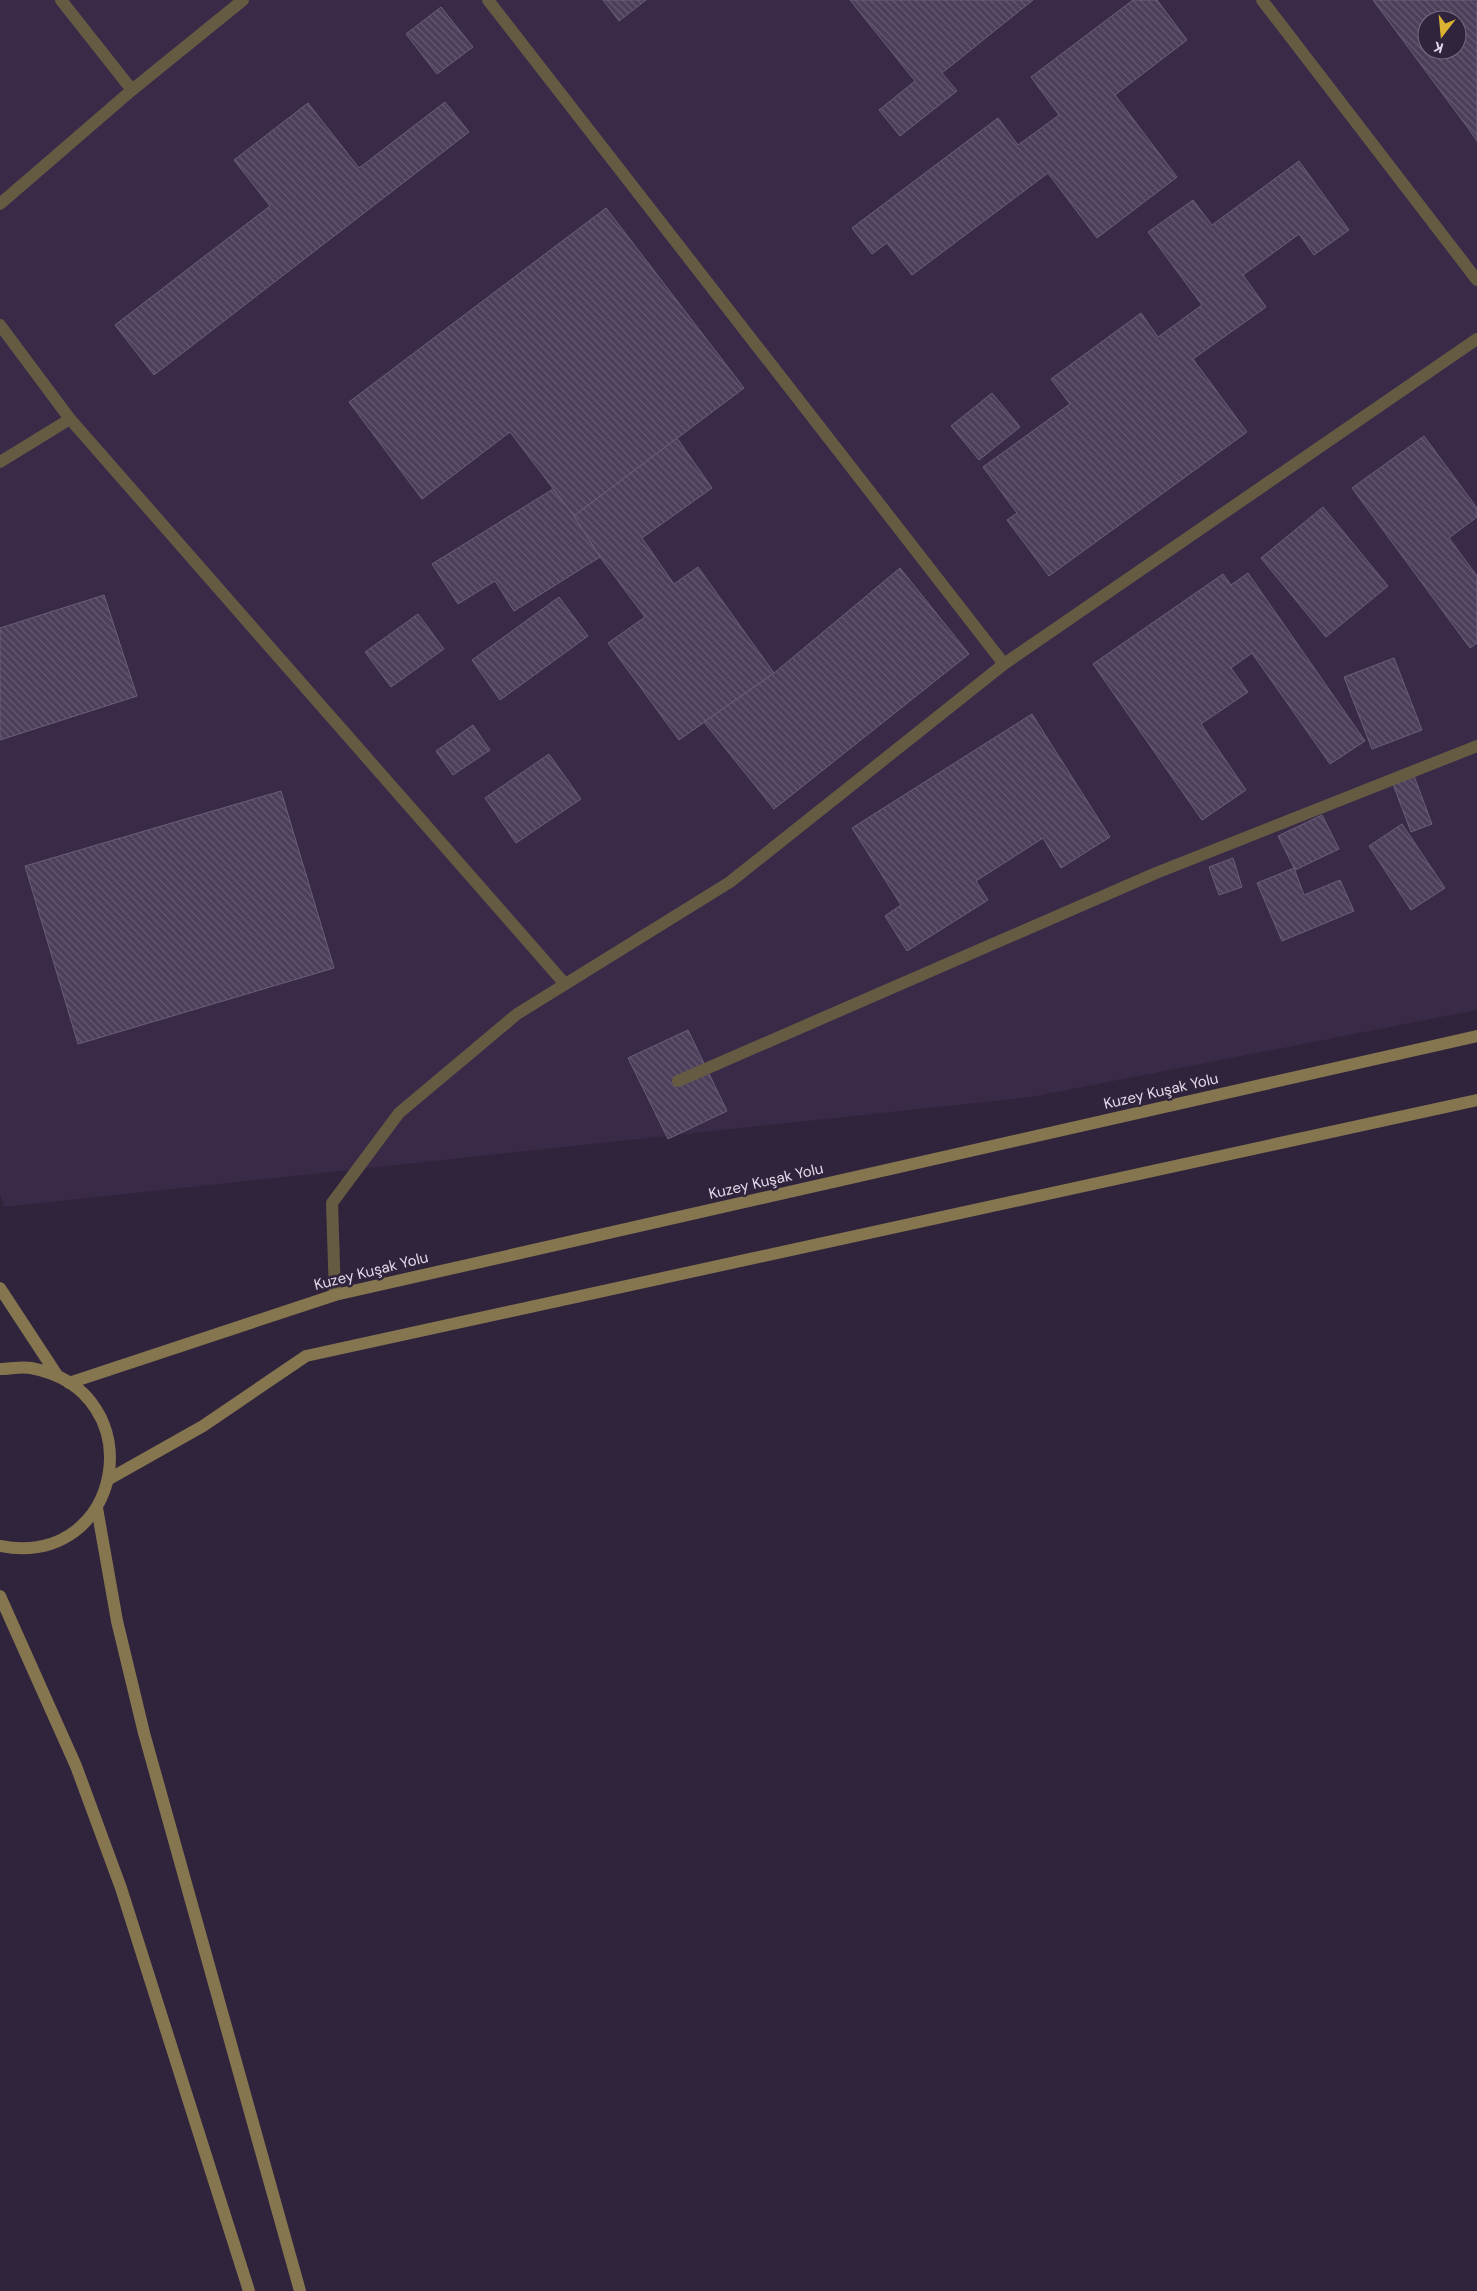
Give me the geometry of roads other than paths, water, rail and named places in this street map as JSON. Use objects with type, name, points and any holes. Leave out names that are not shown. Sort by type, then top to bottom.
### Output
[{"type":"main road","name":"Kuzey Kuşak Yolu","points":[[69,1383],[335,1295],[1477,1036]]},
{"type":"main road","points":[[109,1479],[203,1426],[306,1356],[1477,1100]]},
{"type":"main road","points":[[0,1288],[57,1375]]},
{"type":"main road","points":[[0,1370],[29,1368],[57,1375],[69,1383],[83,1393],[102,1418],[111,1447],[109,1479],[97,1508],[76,1531],[48,1545],[17,1549],[0,1546]]},
{"type":"main road","points":[[97,1508],[117,1621],[144,1733],[300,2291]]},
{"type":"main road","points":[[0,1596],[76,1766],[121,1888],[249,2291]]},
{"type":"street","points":[[61,0],[132,90]]},
{"type":"street","points":[[0,204],[132,90],[243,0]]},
{"type":"street","points":[[488,0],[1004,664]]},
{"type":"street","points":[[1262,0],[1477,280]]},
{"type":"street","points":[[0,325],[70,419],[565,984]]},
{"type":"street","points":[[335,1295],[332,1203],[399,1113],[517,1014],[730,882],[1004,664],[1477,339]]},
{"type":"street","points":[[0,462],[70,419]]},
{"type":"street","points":[[678,1080],[1156,873],[1477,746]]}]
